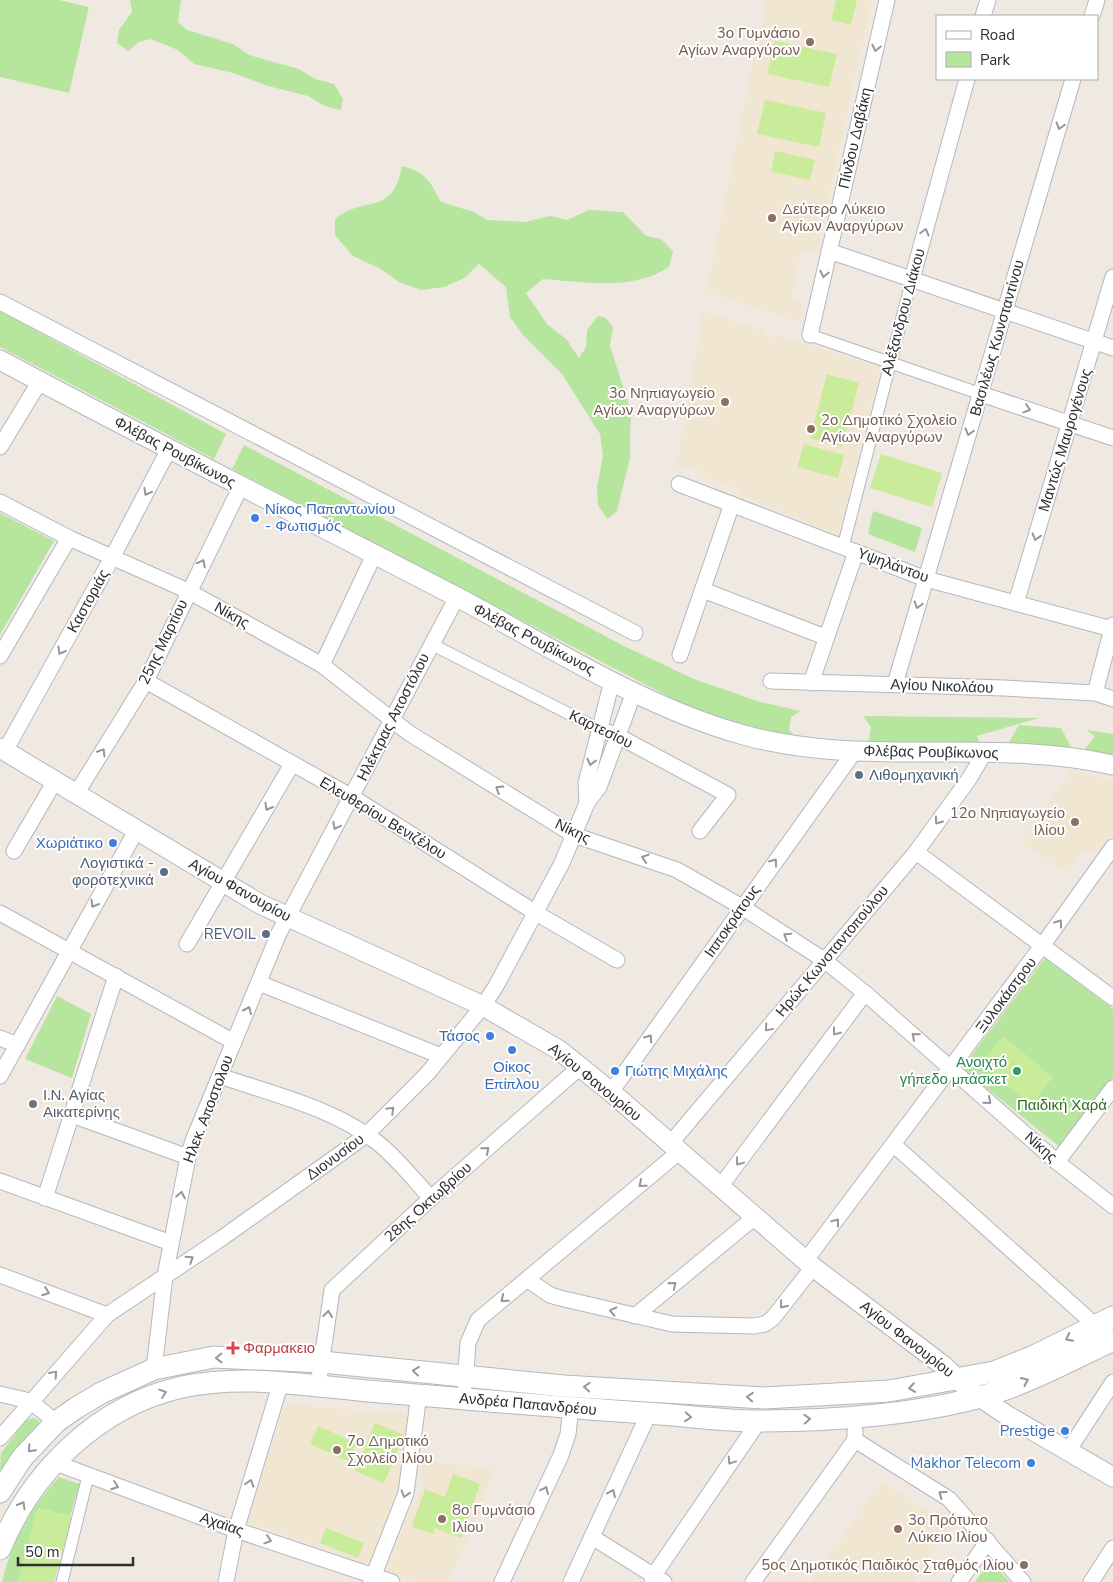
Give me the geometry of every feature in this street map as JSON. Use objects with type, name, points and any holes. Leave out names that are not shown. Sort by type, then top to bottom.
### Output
[{"type":"main road","name":"Ανδρέα Παπανδρέου","points":[[0,1492],[22,1458],[56,1422],[102,1392],[154,1369],[214,1358],[322,1362],[564,1386],[764,1398],[889,1391],[960,1380],[994,1372],[1032,1357],[1104,1321]]},
{"type":"main road","name":"Ανδρέα Παπανδρέου","points":[[0,1549],[23,1504],[39,1479],[53,1462],[91,1430],[118,1413],[162,1393],[216,1382],[281,1382],[571,1408],[759,1421],[855,1416],[916,1409],[979,1397],[1012,1386],[1113,1340]]},
{"type":"street","name":"Πίνδου Δαβάκη","points":[[810,335],[887,0]]},
{"type":"street","points":[[983,15],[988,0]]},
{"type":"street","points":[[1092,15],[1097,0]]},
{"type":"street","name":"Αλέξανδρου Διάκου","points":[[811,683],[850,549],[889,361],[967,80]]},
{"type":"street","name":"Βασιλέως Κωνσταντίνου","points":[[895,684],[1073,80]]},
{"type":"street","points":[[829,251],[1113,348]]},
{"type":"street","name":"Μαντώς Μαυρογένους","points":[[1016,603],[1113,277]]},
{"type":"street","points":[[0,302],[635,633]]},
{"type":"street","points":[[810,335],[1113,438]]},
{"type":"street","name":"Φλέβας Ρουβίκωνος","points":[[0,360],[457,597],[612,681],[713,726],[783,746],[854,752],[985,752],[1028,754],[1093,760],[1113,765]]},
{"type":"street","points":[[0,447],[40,381]]},
{"type":"street","name":"Καστοριάς","points":[[3,750],[113,556],[169,449]]},
{"type":"street","name":"Υψηλάντου","points":[[679,484],[926,579],[1112,627]]},
{"type":"street","name":"25ης Μαρτίου","points":[[76,794],[146,681],[240,486]]},
{"type":"street","name":"Νίκης","points":[[0,502],[68,538],[113,556],[188,591],[322,665],[409,733],[574,835],[670,867],[742,907],[824,960],[865,993],[1057,1162],[1113,1206]]},
{"type":"street","points":[[680,655],[732,504]]},
{"type":"street","points":[[0,656],[68,538]]},
{"type":"street","points":[[322,665],[374,555]]},
{"type":"street","points":[[703,590],[825,637]]},
{"type":"street","name":"Ηλέκτρας Αποστόλου","points":[[287,917],[457,597]]},
{"type":"street","points":[[1095,693],[1112,627]]},
{"type":"street","name":"Καρτεσίου","points":[[431,644],[599,729],[618,736],[728,795],[700,831]]},
{"type":"street","name":"Ελευθερίου Βενιζέλου","points":[[146,681],[352,797],[536,913],[617,960]]},
{"type":"street","name":"Διονυσίου","points":[[587,803],[586,783],[612,681]]},
{"type":"street","name":"Αγίου Νικολάου","points":[[771,681],[895,684],[1095,693],[1113,699]]},
{"type":"street","name":"Διονυσίου","points":[[0,1438],[30,1401],[107,1315],[222,1238],[366,1134],[428,1074],[483,1006],[536,913],[574,835],[587,803],[599,787],[634,692]]},
{"type":"street","name":"Αγίου Φανουρίου","points":[[3,750],[224,883],[287,917],[483,1006],[559,1050],[611,1092],[810,1264],[960,1380],[979,1397],[1113,1477]]},
{"type":"street","name":"Ιπποκράτους","points":[[611,1092],[854,752]]},
{"type":"street","name":"Ηρώς Κωνσταντοπούλου","points":[[465,1398],[468,1343],[478,1320],[528,1280],[674,1148],[824,960],[916,852],[969,779],[985,752]]},
{"type":"street","points":[[187,944],[292,764]]},
{"type":"street","points":[[14,851],[55,781]]},
{"type":"street","points":[[0,1076],[68,950],[136,831]]},
{"type":"street","name":"Ξυλοκάστρου","points":[[528,1280],[550,1295],[672,1324],[718,1327],[765,1324],[773,1318],[894,1145],[1113,847]]},
{"type":"street","points":[[916,852],[1113,998]]},
{"type":"street","points":[[0,913],[234,1042]]},
{"type":"street","name":"Ηλεκ. Αποστολου","points":[[154,1369],[165,1276],[188,1157],[287,917]]},
{"type":"street","points":[[45,1198],[116,976]]},
{"type":"street","points":[[259,983],[442,1056]]},
{"type":"street","points":[[720,1187],[865,993]]},
{"type":"street","points":[[0,1038],[17,1045]]},
{"type":"street","name":"28ης Οκτωβρίου","points":[[318,1386],[332,1290],[431,1198],[580,1067]]},
{"type":"street","points":[[220,1076],[330,1115],[366,1134],[379,1144],[431,1198]]},
{"type":"street","points":[[1057,1162],[1113,1088]]},
{"type":"street","points":[[72,1115],[188,1157]]},
{"type":"street","points":[[894,1145],[1104,1321]]},
{"type":"street","points":[[0,1181],[171,1243]]},
{"type":"street","points":[[636,1316],[755,1217]]},
{"type":"street","points":[[0,1275],[107,1315]]},
{"type":"street","points":[[226,1582],[236,1530],[281,1382]]},
{"type":"street","points":[[1068,1451],[1113,1382]]},
{"type":"street","points":[[0,1394],[30,1401],[56,1422]]},
{"type":"street","points":[[373,1579],[406,1493],[419,1394]]},
{"type":"street","points":[[502,1582],[561,1455],[568,1434],[571,1408]]},
{"type":"street","points":[[571,1582],[649,1413]]},
{"type":"street","points":[[753,1582],[855,1440],[855,1416]]},
{"type":"street","points":[[592,1537],[657,1580],[759,1421]]},
{"type":"street","points":[[855,1440],[949,1499],[1023,1582]]},
{"type":"street","name":"Αχαϊας","points":[[53,1462],[373,1579],[392,1582]]},
{"type":"street","points":[[62,1582],[88,1476]]},
{"type":"street","points":[[959,1582],[988,1542]]},
{"type":"street","points":[[1093,1581],[1113,1548]]},
{"type":"shaded area","name":"Δεύτερο Λύκειο Αγίων Αναργύρων","points":[[766,0],[872,0],[817,253],[804,250],[801,252],[792,297],[804,302],[799,322],[706,292]]},
{"type":"shaded area","name":"2ο Δημοτικό Σχολείο Αγίων Αναργύρων","points":[[703,311],[764,331],[766,337],[781,336],[881,368],[838,535],[739,495],[739,490],[699,476],[696,466],[686,470],[676,467]]},
{"type":"shaded area","name":"12ο Νηπιαγωγείο Ιλίου","points":[[1073,770],[1113,781],[1113,831],[1101,850],[1097,848],[1092,855],[1083,850],[1068,873],[1021,842]]},
{"type":"shaded area","name":"7ο Δημοτικό Σχολείο Ιλίου","points":[[285,1404],[408,1415],[400,1485],[369,1564],[247,1523]]},
{"type":"shaded area","name":"8ο Γυμνάσιο Ιλίου","points":[[422,1461],[493,1468],[481,1511],[448,1582],[413,1582],[385,1573],[419,1491],[422,1489],[423,1481],[420,1480]]},
{"type":"shaded area","name":"3ο Πρότυπο Λύκειο Ιλίου","points":[[882,1481],[934,1515],[939,1509],[956,1520],[913,1582],[810,1582]]},
{"type":"green space","points":[[0,0],[59,0],[89,7],[69,93],[0,77]]},
{"type":"green space","points":[[130,0],[181,0],[178,22],[187,30],[233,44],[249,55],[299,69],[315,79],[334,84],[343,99],[341,110],[325,106],[308,96],[268,86],[233,73],[194,64],[178,50],[151,39],[139,42],[128,51],[117,43],[119,30],[132,12]]},
{"type":"green space","points":[[836,0],[857,0],[851,25],[831,20]]},
{"type":"green space","points":[[775,41],[837,54],[829,87],[767,74]]},
{"type":"green space","points":[[765,100],[826,113],[819,147],[757,134]]},
{"type":"green space","points":[[775,151],[815,160],[810,180],[771,172]]},
{"type":"green space","points":[[402,166],[417,171],[426,178],[441,202],[474,212],[487,220],[525,222],[550,216],[567,220],[589,210],[623,212],[646,236],[661,239],[673,251],[669,267],[655,275],[624,282],[608,283],[543,279],[526,293],[547,324],[567,340],[579,358],[586,347],[587,330],[598,316],[606,318],[613,327],[610,346],[631,412],[630,458],[617,511],[607,519],[598,505],[597,487],[603,456],[600,434],[562,374],[523,335],[510,317],[506,287],[479,264],[464,278],[444,287],[421,290],[399,282],[381,269],[353,256],[335,235],[335,219],[357,207],[385,199],[392,193],[398,182]]},
{"type":"green space","points":[[0,311],[226,434],[214,459],[0,347]]},
{"type":"green space","points":[[827,374],[859,383],[842,447],[810,438]]},
{"type":"green space","points":[[804,444],[844,455],[838,478],[797,467]]},
{"type":"green space","points":[[244,445],[624,646],[694,679],[757,701],[800,711],[791,717],[789,729],[795,738],[747,728],[677,701],[232,469]]},
{"type":"green space","points":[[881,454],[942,473],[932,507],[870,488]]},
{"type":"green space","points":[[873,511],[922,528],[915,552],[868,534]]},
{"type":"green space","points":[[0,513],[54,541],[0,635]]},
{"type":"green space","points":[[863,716],[1039,718],[977,736],[981,747],[861,747],[869,739],[871,727]]},
{"type":"green space","points":[[1019,725],[1061,728],[1075,754],[1006,747]]},
{"type":"green space","points":[[1086,730],[1113,734],[1113,758],[1082,753],[1095,736]]},
{"type":"green space","name":"Παιδική Χαρά","points":[[1045,958],[1113,1009],[1113,1078],[1061,1148],[962,1068]]},
{"type":"green space","points":[[57,996],[91,1014],[72,1078],[25,1059]]},
{"type":"green space","name":"Ανοιχτό γήπεδο μπάσκετ","points":[[1003,1036],[1053,1077],[1031,1105],[980,1064]]},
{"type":"green space","points":[[33,1418],[38,1420],[40,1426],[0,1470],[1,1453],[26,1420]]},
{"type":"green space","points":[[375,1423],[404,1435],[384,1483],[355,1471]]},
{"type":"green space","points":[[318,1426],[357,1443],[348,1461],[310,1444]]},
{"type":"green space","points":[[453,1474],[480,1484],[461,1538],[435,1528],[433,1534],[412,1527],[425,1489],[445,1497]]},
{"type":"green space","points":[[59,1477],[80,1484],[70,1516],[38,1508],[18,1582],[2,1582],[11,1553],[31,1513]]},
{"type":"green space","points":[[38,1508],[72,1517],[54,1582],[18,1582]]},
{"type":"green space","points":[[326,1528],[364,1543],[358,1558],[320,1543]]},
{"type":"green space","points":[[990,1561],[1010,1582],[975,1582]]},
{"type":"place","name":"3ο Γυμνάσιο Αγίων Αναργύρων","points":[[810,42]]},
{"type":"place","name":"Δεύτερο Λύκειο Αγίων Αναργύρων","points":[[772,218]]},
{"type":"place","name":"3ο Νηπιαγωγείο Αγίων Αναργύρων","points":[[725,402]]},
{"type":"place","name":"2ο Δημοτικό Σχολείο Αγίων Αναργύρων","points":[[811,429]]},
{"type":"place","name":"Νίκος Παπαντωνίου - Φωτισμός","points":[[255,518]]},
{"type":"place","name":"Λιθομηχανική","points":[[859,775]]},
{"type":"place","name":"12ο Νηπιαγωγείο Ιλίου","points":[[1075,822]]},
{"type":"place","name":"Χωριάτικο","points":[[113,843]]},
{"type":"place","name":"Λογιστικά - φοροτεχνικά","points":[[164,872]]},
{"type":"place","name":"REVOIL","points":[[266,934]]},
{"type":"place","name":"Τάσος","points":[[490,1036]]},
{"type":"place","name":"Οίκος Επίπλου","points":[[512,1050]]},
{"type":"place","name":"Γιώτης Μιχάλης","points":[[615,1071]]},
{"type":"place","name":"Ανοιχτό γήπεδο μπάσκετ","points":[[1017,1071]]},
{"type":"place","name":"Ι.Ν. Αγίας Αικατερίνης","points":[[33,1104]]},
{"type":"place","name":"Φαρμακειο","points":[[233,1348]]},
{"type":"place","name":"Prestige","points":[[1065,1431]]},
{"type":"place","name":"7ο Δημοτικό Σχολείο Ιλίου","points":[[337,1450]]},
{"type":"place","name":"Makhor Telecom","points":[[1031,1463]]},
{"type":"place","name":"8ο Γυμνάσιο Ιλίου","points":[[442,1519]]},
{"type":"place","name":"3ο Πρότυπο Λύκειο Ιλίου","points":[[898,1529]]},
{"type":"place","name":"5ος Δημοτικός Παιδικός Σταθμός Ιλίου","points":[[1024,1565]]}]
